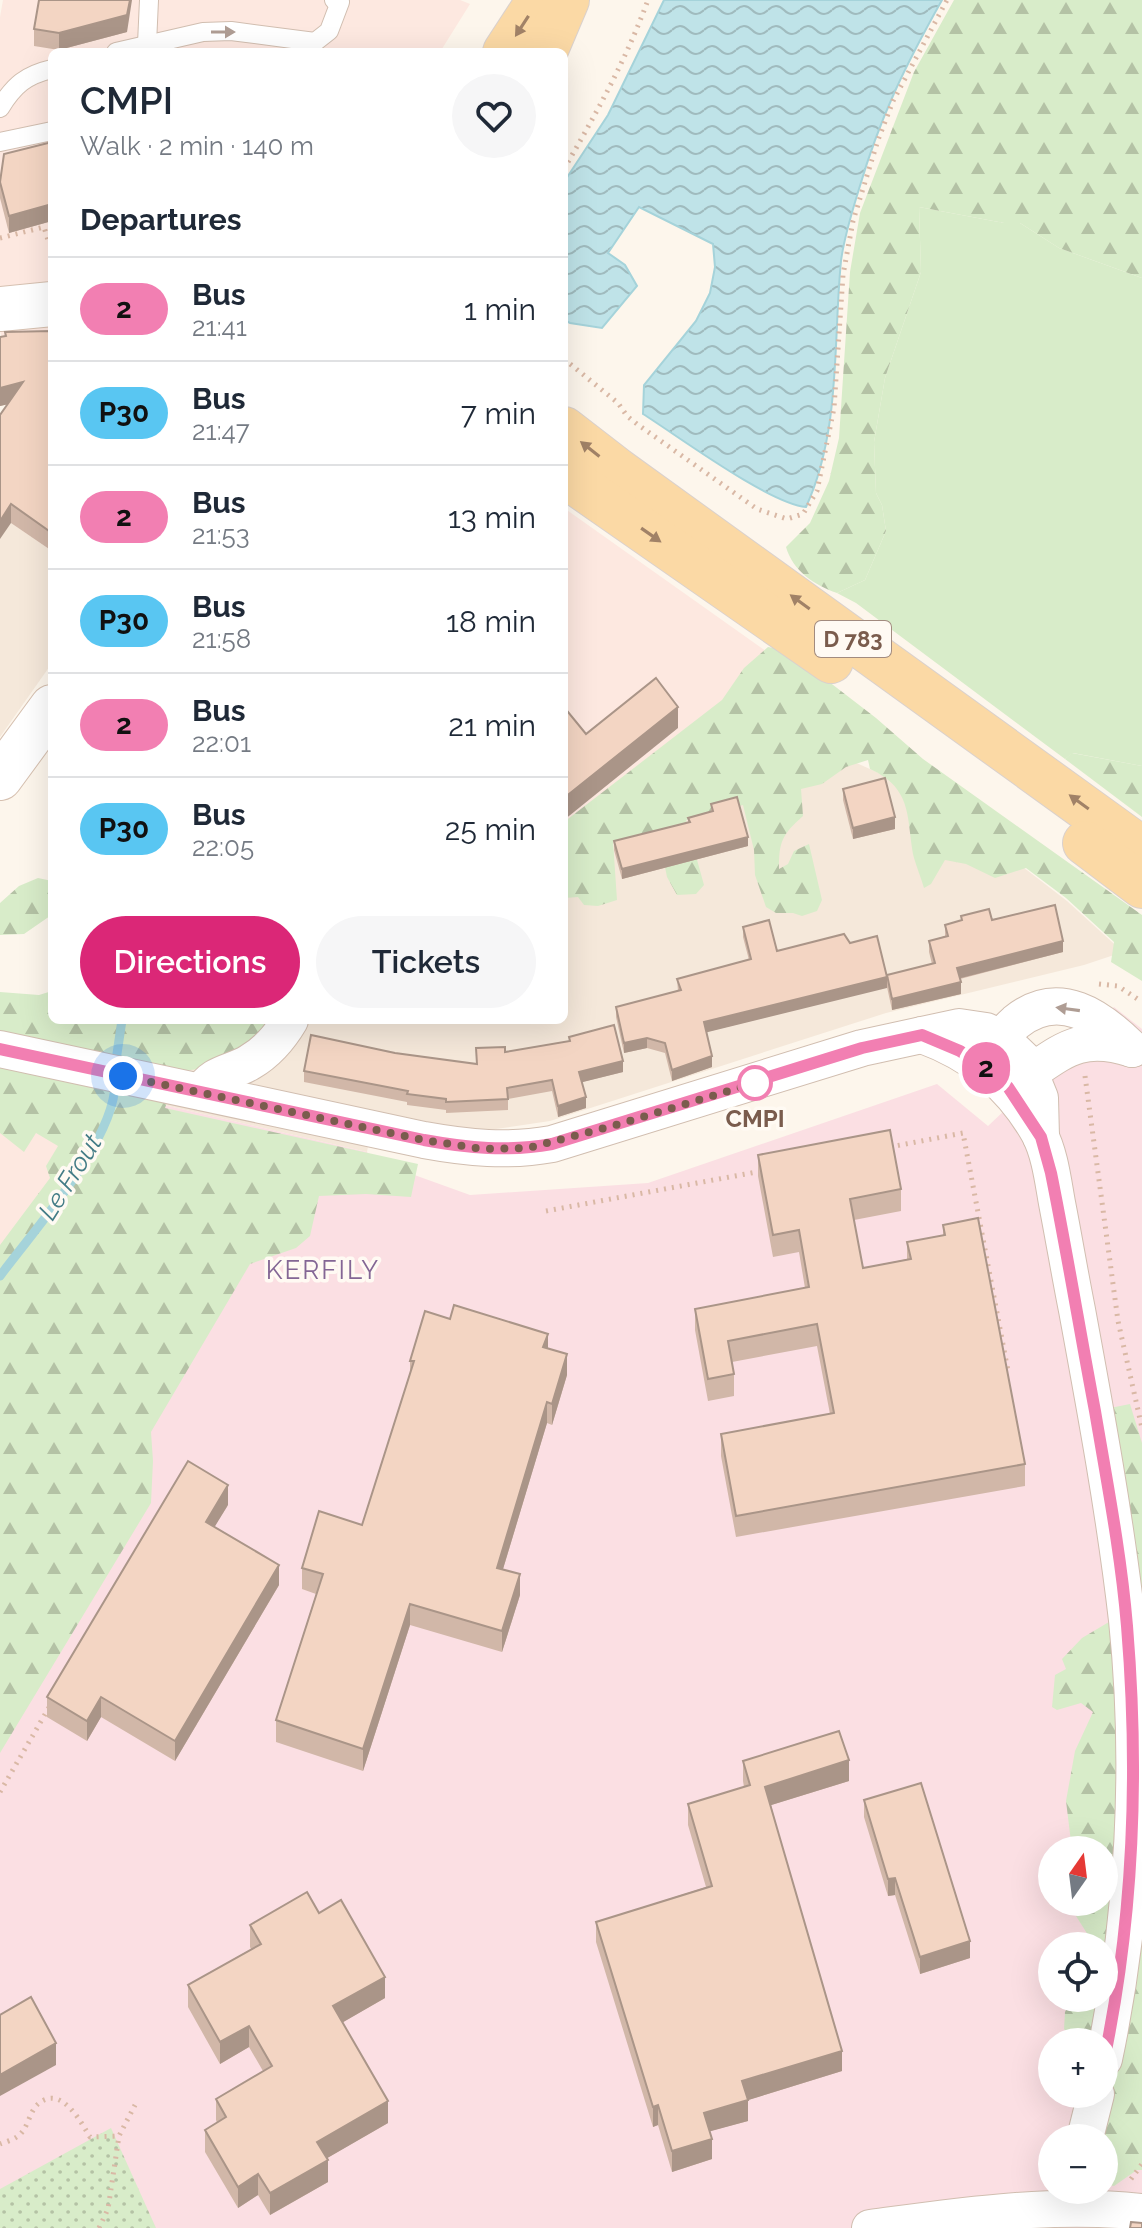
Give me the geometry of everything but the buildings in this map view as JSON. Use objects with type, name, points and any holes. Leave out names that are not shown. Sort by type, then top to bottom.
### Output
[{"type":"main road","points":[[508,48],[539,0]]},
{"type":"main road","points":[[547,48],[567,0]]},
{"type":"main road","points":[[0,309],[48,304]]},
{"type":"main road","name":"D 783","points":[[568,432],[1142,849]]},
{"type":"main road","name":"D 783","points":[[568,478],[832,661],[1142,886]]},
{"type":"main road","points":[[0,778],[48,712]]},
{"type":"street","points":[[990,1051],[1015,1023],[1029,1014],[1044,1008],[1060,1007],[1096,1017],[1132,1049],[1097,1041],[1068,1049],[1020,1080]]},
{"type":"street","points":[[202,1092],[211,1078],[235,1070],[258,1057],[287,1024]]},
{"type":"street","points":[[0,1049],[458,1146],[505,1150],[528,1148],[616,1125],[862,1048],[922,1035],[960,1051],[990,1051],[1020,1080],[1041,1137],[1053,1182],[1105,1467],[1125,1607],[1133,1796],[1131,1864],[1121,1962],[1109,2028]]},
{"type":"street","points":[[870,2228],[954,2217],[1067,2209],[1102,2207],[1142,2212]]},
{"type":"lane","points":[[147,44],[149,0]]},
{"type":"lane","points":[[132,48],[203,32],[231,31],[315,42],[329,31],[340,2],[334,0]]},
{"type":"lane","points":[[0,108],[19,82],[29,75],[48,70]]},
{"type":"lane","points":[[0,142],[48,132]]},
{"type":"path","points":[[568,162],[629,50],[648,0]]},
{"type":"path","points":[[568,362],[618,403],[637,424],[757,509],[787,519],[803,514],[817,491],[834,408],[843,275],[853,221],[893,101],[947,0]]},
{"type":"path","points":[[0,238],[44,227],[48,240]]},
{"type":"path","points":[[1068,1049],[1080,1061],[1085,1075],[1118,1321],[1142,1428]]},
{"type":"path","points":[[886,1147],[963,1133],[1008,1371]]},
{"type":"path","points":[[546,1211],[763,1170]]},
{"type":"path","points":[[0,1792],[59,1691]]},
{"type":"path","points":[[0,2144],[20,2135],[38,2104],[51,2098],[62,2101],[75,2113],[90,2137],[119,2136]]},
{"type":"path","points":[[99,2228],[108,2209],[119,2136],[135,2105]]},
{"type":"shaded area","points":[[3,0],[460,0],[470,4],[442,48],[48,48],[48,548],[0,515],[21,403],[0,331],[0,17]]},
{"type":"shaded area","points":[[568,511],[811,683],[686,820],[613,840],[614,850],[568,878]]},
{"type":"shaded area","points":[[0,515],[48,548],[48,669],[0,737]]},
{"type":"shaded area","points":[[843,757],[908,786],[1067,901],[1123,952],[1084,965],[886,1013],[550,1121],[496,1129],[465,1129],[374,1111],[367,1152],[125,1096],[131,1024],[568,1024],[568,877],[612,841]]},
{"type":"shaded area","points":[[1114,1007],[1142,1029],[1142,2228],[0,2228],[0,1290],[125,1096],[367,1152],[370,1159],[470,1195],[648,1183],[937,1084],[988,1126]]},
{"type":"shaded area","points":[[0,1097],[91,1135],[0,1269]]},
{"type":"green space","points":[[954,0],[1142,0],[1142,278],[1059,248],[1020,223],[1004,223],[919,207],[921,272],[885,378],[874,442],[876,493],[882,505],[886,531],[865,580],[837,593],[806,576],[789,556],[786,547],[810,523],[829,481],[839,438],[850,272],[860,213],[914,72]]},
{"type":"green space","points":[[919,207],[1004,223],[1020,223],[1059,248],[1142,278],[1142,766],[1073,753],[1065,759],[856,603],[837,593],[865,580],[886,531],[882,505],[876,493],[874,442],[885,378],[921,272]]},
{"type":"green space","points":[[768,647],[789,651],[876,718],[923,759],[1142,915],[1142,981],[1111,962],[1114,942],[1066,898],[1026,868],[995,878],[966,864],[945,860],[931,884],[924,888],[914,858],[906,806],[894,786],[870,769],[868,760],[846,767],[822,784],[801,789],[803,816],[790,828],[781,845],[779,869],[788,864],[794,851],[809,844],[822,900],[817,911],[802,916],[776,913],[766,907],[755,875],[754,850],[743,805],[686,820],[704,885],[696,894],[677,895],[667,877],[661,847],[642,839],[613,841],[617,900],[598,906],[584,905],[578,897],[568,898],[568,819],[722,700],[744,668]]},
{"type":"green space","points":[[1072,753],[1142,766],[1142,817],[1065,759]]},
{"type":"green space","points":[[38,878],[48,880],[48,917],[24,934],[0,935],[0,903],[19,886]]},
{"type":"green space","points":[[0,992],[39,995],[48,992],[48,1024],[268,1024],[264,1031],[223,1065],[178,1072],[165,1108],[418,1164],[411,1197],[366,1194],[319,1196],[310,1236],[296,1248],[250,1264],[151,1432],[151,1503],[0,1753],[0,1245],[50,1178],[46,1166],[58,1146],[36,1133],[24,1152],[0,1133]]},
{"type":"green space","points":[[1130,1404],[1142,1443],[1142,2170],[1137,2170],[1118,2183],[1118,2124],[1097,2124],[1101,2108],[1118,2108],[1118,2028],[1064,2028],[1065,2012],[1118,2012],[1118,1932],[1086,1932],[1076,1916],[1118,1916],[1118,1836],[1070,1836],[1066,1801],[1075,1751],[1093,1712],[1081,1703],[1057,1710],[1052,1707],[1055,1675],[1066,1669],[1062,1659],[1082,1638],[1119,1616],[1110,1408]]},
{"type":"green space","points":[[111,2128],[156,2228],[0,2228],[0,2189]]},
{"type":"water","points":[[664,0],[942,0],[885,115],[848,225],[841,261],[830,417],[817,478],[806,507],[790,503],[747,482],[643,414],[644,385],[696,321],[710,293],[715,267],[713,244],[639,207],[608,253],[625,265],[637,286],[602,328],[568,322],[568,176],[608,115]]},
{"type":"waterway","name":"Le Frout","points":[[115,1067],[121,1024]]},
{"type":"waterway","name":"Le Frout","points":[[0,1276],[88,1156],[112,1105],[115,1082]]},
{"type":"bus line","name":"2","points":[[0,1049],[424,1140],[505,1150],[552,1144],[862,1048],[922,1035],[960,1051],[1008,1087],[1041,1137],[1051,1173],[1105,1467],[1127,1622],[1133,1738],[1131,1864],[1121,1962],[1110,2028]]},
{"type":"place","name":"CMPI","points":[[755,1083]]},
{"type":"district","name":"KERFILY","points":[[323,1270]]},
{"type":"route","points":[[123,1076],[424,1140],[505,1150],[552,1144],[755,1083]]}]
